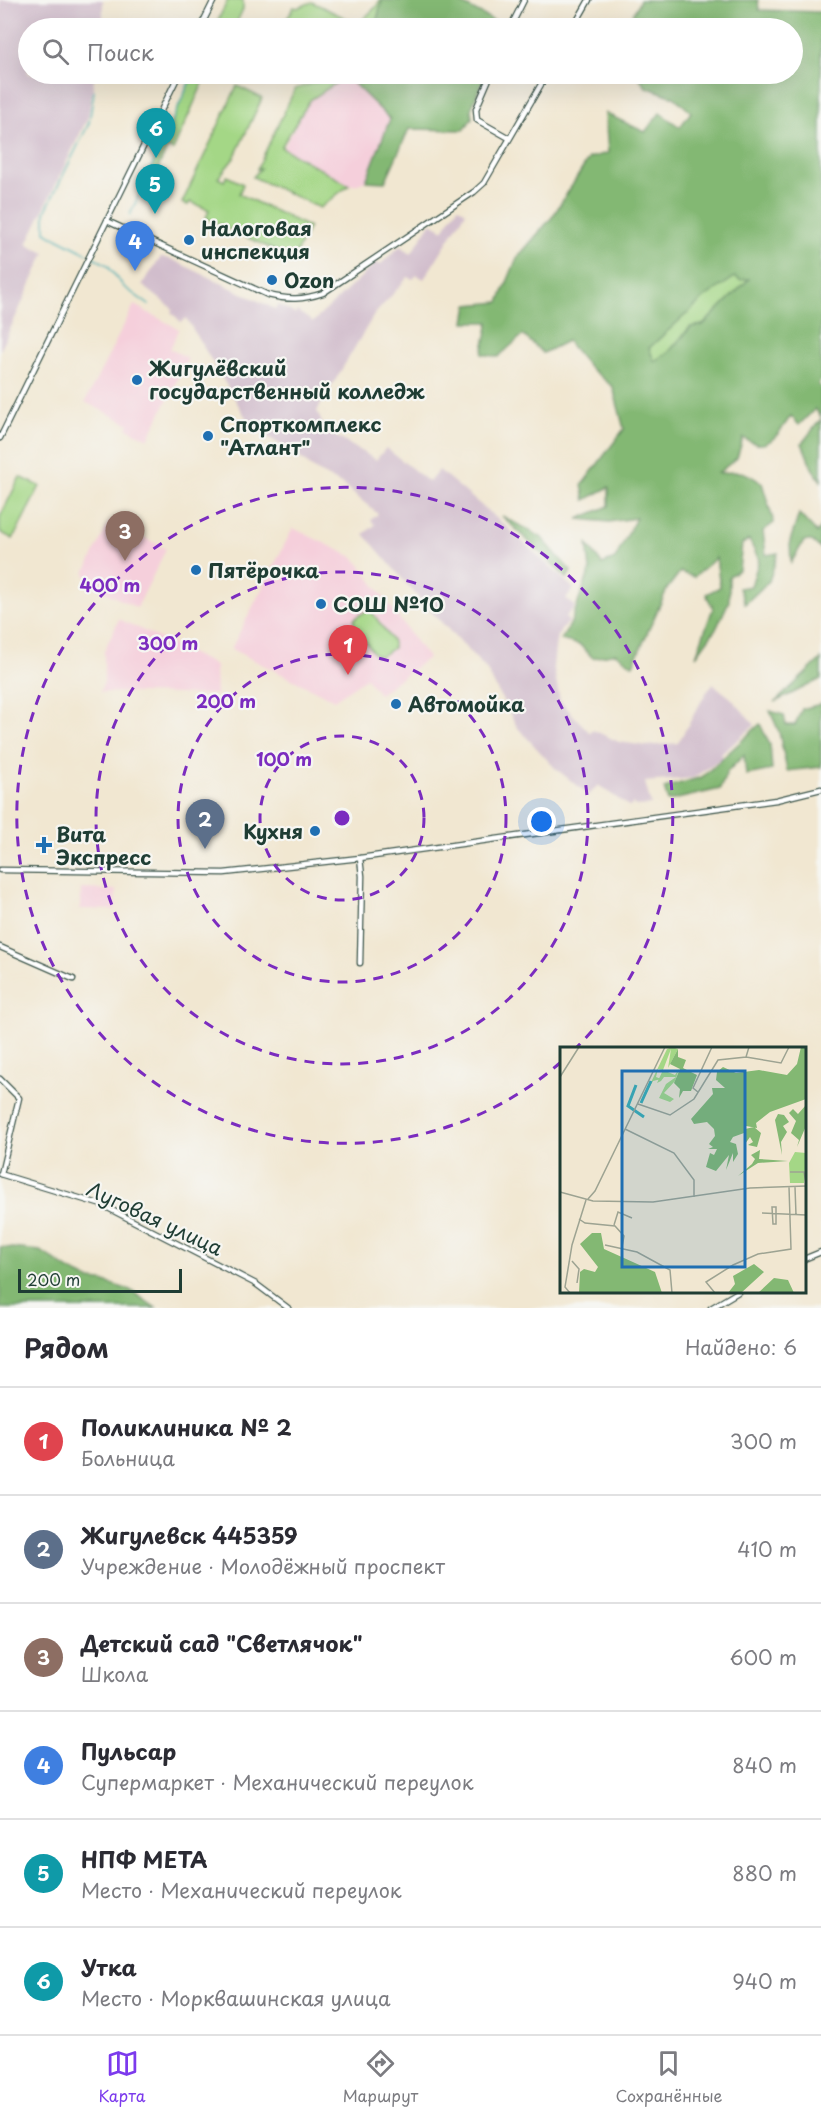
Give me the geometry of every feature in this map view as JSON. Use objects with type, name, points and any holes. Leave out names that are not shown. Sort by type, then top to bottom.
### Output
[{"type":"street","points":[[205,18],[214,0]]},
{"type":"street","points":[[515,18],[524,0]]},
{"type":"street","points":[[579,18],[589,0]]},
{"type":"street","points":[[0,438],[173,84]]},
{"type":"street","points":[[487,84],[476,109],[477,120],[509,138]]},
{"type":"street","points":[[107,221],[268,295],[303,299],[323,294],[484,183],[541,84]]},
{"type":"street","points":[[0,870],[211,874],[360,858],[791,798],[821,789]]},
{"type":"street","points":[[360,858],[362,876],[360,963]]},
{"type":"street","points":[[0,947],[73,979]]},
{"type":"street","points":[[0,1079],[19,1098],[1,1174]]},
{"type":"street","name":"Луговая улица","points":[[1,1174],[102,1204],[256,1284],[288,1308]]},
{"type":"street","points":[[806,1258],[821,1252]]},
{"type":"street","points":[[711,1308],[736,1293]]},
{"type":"shaded area","points":[[0,0],[103,0],[103,18],[18,18],[18,84],[93,84],[88,117],[27,244],[45,253],[0,351]]},
{"type":"shaded area","points":[[336,84],[354,84],[390,119],[366,181],[349,185],[283,148],[310,100]]},
{"type":"shaded area","points":[[458,207],[466,212],[424,279],[417,275],[413,279],[408,277],[374,315],[317,411],[325,430],[376,460],[386,448],[429,482],[439,470],[507,527],[574,589],[566,598],[575,607],[565,617],[569,622],[561,630],[556,641],[553,665],[560,701],[590,733],[593,730],[619,742],[647,746],[678,743],[713,684],[731,698],[755,725],[721,754],[723,757],[693,778],[645,782],[651,805],[635,806],[633,803],[630,807],[598,785],[589,795],[555,768],[517,727],[486,669],[424,604],[364,534],[375,525],[371,520],[378,514],[343,485],[315,470],[248,421],[186,318],[181,322],[171,312],[173,309],[142,285],[161,257],[173,260],[275,309],[279,305],[295,314],[297,311],[313,322],[376,263],[380,265],[400,246],[411,254],[431,223],[443,230]]},
{"type":"shaded area","name":"Жигулёвский государственный колледж","points":[[134,305],[179,329],[170,349],[188,358],[148,439],[127,428],[129,424],[85,402]]},
{"type":"shaded area","points":[[110,520],[166,549],[137,608],[89,584],[85,573]]},
{"type":"shaded area","name":"СОШ №10","points":[[293,528],[355,558],[428,658],[379,694],[366,678],[334,700],[231,649]]},
{"type":"shaded area","points":[[119,619],[215,665],[216,695],[100,692],[104,682],[104,651]]},
{"type":"shaded area","points":[[81,889],[116,890],[115,910],[80,909]]},
{"type":"green space","points":[[228,0],[243,0],[243,9],[239,18],[219,18]]},
{"type":"green space","points":[[382,0],[378,18],[364,18]]},
{"type":"green space","points":[[382,0],[455,0],[489,18],[378,18]]},
{"type":"green space","points":[[640,0],[758,0],[759,10],[821,12],[821,379],[818,385],[821,387],[821,417],[815,409],[799,425],[791,416],[773,439],[763,444],[755,444],[743,438],[737,458],[718,473],[741,472],[762,483],[774,523],[763,531],[766,555],[778,553],[769,581],[745,604],[739,588],[751,586],[759,560],[749,540],[742,544],[739,570],[729,576],[729,601],[717,627],[696,656],[713,608],[706,594],[720,587],[716,558],[694,577],[680,572],[667,589],[633,665],[615,653],[593,658],[580,645],[561,640],[570,625],[590,570],[587,544],[602,564],[615,559],[636,518],[609,522],[578,519],[609,506],[609,487],[585,500],[582,485],[624,429],[613,387],[589,367],[567,341],[543,353],[523,335],[498,357],[482,354],[489,322],[465,322],[468,305],[499,302],[517,258],[553,216],[589,158],[608,153],[605,113],[645,132],[660,113],[680,127],[691,112],[674,97],[646,87],[644,84],[803,84],[803,18],[631,18]],"holes":[[[735,277],[740,280],[749,279],[703,325],[691,327],[668,353],[654,361],[649,348],[705,297]]]},
{"type":"green space","points":[[312,2],[345,18],[287,18],[294,7]]},
{"type":"green space","points":[[189,84],[203,84],[173,150],[167,148],[158,168],[164,171],[161,178],[157,177],[154,183],[160,186],[157,191],[144,185]]},
{"type":"green space","points":[[310,84],[335,84],[310,100],[281,147],[349,185],[320,208],[253,177],[260,169],[257,169],[295,89]]},
{"type":"green space","points":[[354,84],[481,84],[471,109],[472,118],[464,130],[409,129],[385,182],[366,181],[390,119]]},
{"type":"green space","points":[[237,86],[262,98],[234,158],[218,178],[224,181],[227,176],[243,184],[239,194],[309,227],[293,259],[206,218],[209,210],[190,202],[188,205],[182,203]]},
{"type":"green space","points":[[735,277],[750,278],[703,325],[690,327],[668,353],[654,362],[649,348],[705,297]]},
{"type":"green space","points":[[821,419],[821,481],[812,468],[802,443]]},
{"type":"green space","points":[[20,477],[40,486],[13,539],[0,532],[0,517]]},
{"type":"green space","points":[[799,514],[817,533],[821,528],[821,549],[812,541],[804,541],[791,563],[790,541]]},
{"type":"green space","points":[[502,516],[541,537],[571,571],[567,578]]},
{"type":"green space","points":[[366,611],[372,612],[393,642],[393,648],[381,656],[375,655],[354,625],[354,619]]},
{"type":"green space","points":[[821,659],[821,679],[775,702]]},
{"type":"green space","points":[[821,704],[821,767],[787,771],[779,732],[770,711],[784,715],[786,725],[795,725],[802,709]]},
{"type":"green space","points":[[760,724],[770,745],[772,770],[746,775],[744,755],[727,772],[720,789],[668,801],[664,788],[702,777]]},
{"type":"green space","points":[[0,1247],[41,1251],[89,1280],[101,1281],[130,1290],[156,1308],[0,1308]]},
{"type":"waterway","points":[[130,215],[189,84]]},
{"type":"waterway","points":[[88,254],[45,232],[45,212],[89,123],[94,91]]},
{"type":"waterway","points":[[92,256],[107,265],[124,287],[149,305]]},
{"type":"place","name":"Утка","points":[[156,158]]},
{"type":"place","name":"НПФ МЕТА","points":[[155,214]]},
{"type":"place","name":"Налоговая инспекция","points":[[189,240]]},
{"type":"place","name":"Пульсар","points":[[135,271]]},
{"type":"place","name":"Ozon","points":[[272,280]]},
{"type":"place","name":"Жигулёвский государственный колледж","points":[[137,380]]},
{"type":"place","name":"Спорткомплекс \"Атлант\"","points":[[208,436]]},
{"type":"place","name":"Детский сад \"Светлячок\"","points":[[125,561]]},
{"type":"place","name":"Пятёрочка","points":[[196,570]]},
{"type":"place","name":"СОШ №10","points":[[321,604]]},
{"type":"place","name":"Поликлиника № 2","points":[[348,675]]},
{"type":"place","name":"Автомойка","points":[[396,704]]},
{"type":"place","name":"Кухня","points":[[315,831]]},
{"type":"place","name":"Вита Экспресс","points":[[44,845]]},
{"type":"place","name":"Жигулевск 445359","points":[[205,849]]}]
